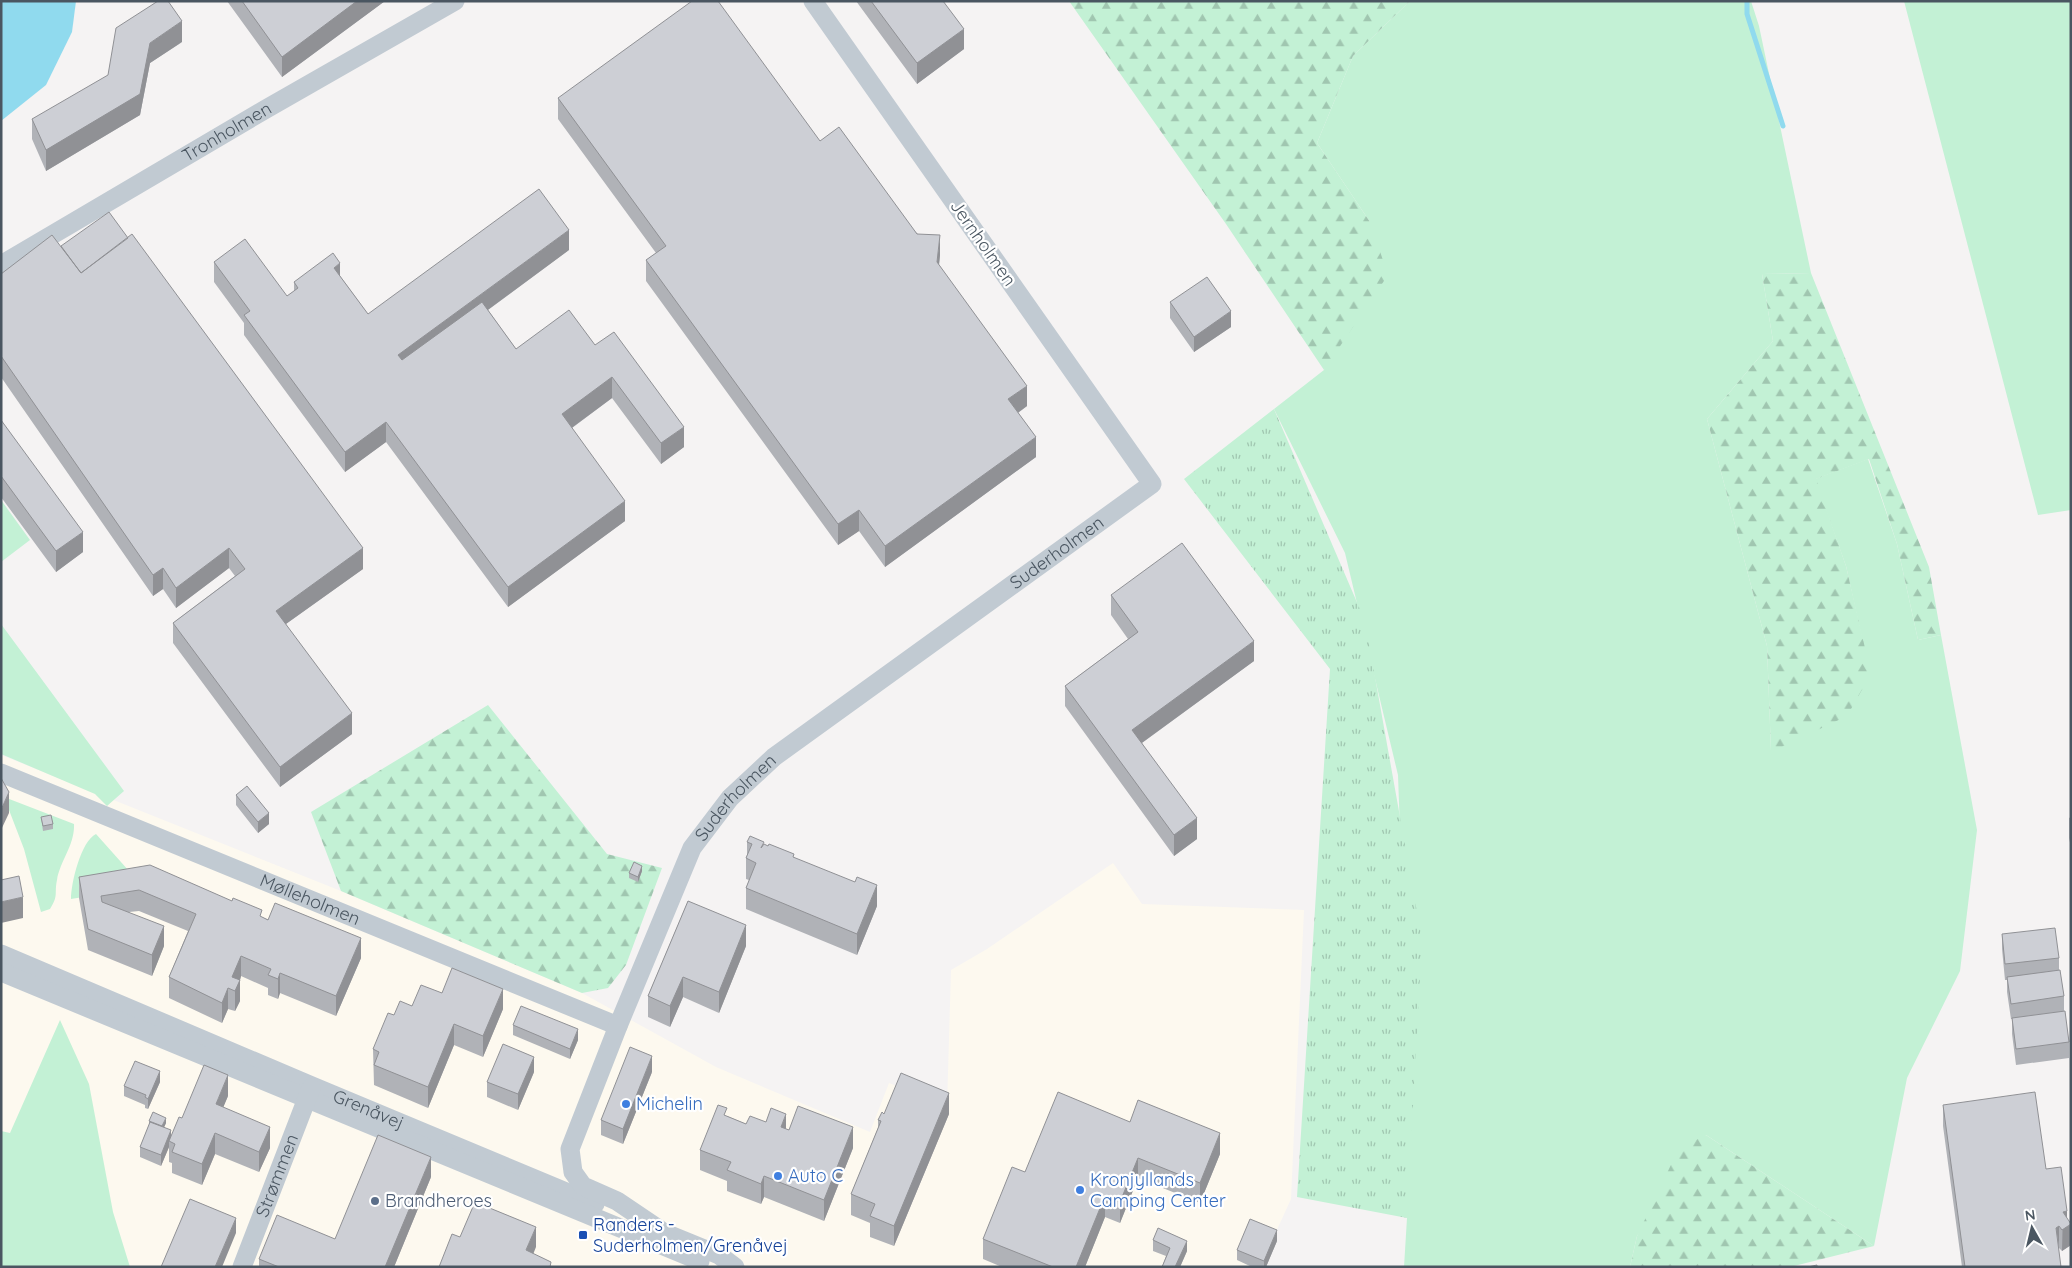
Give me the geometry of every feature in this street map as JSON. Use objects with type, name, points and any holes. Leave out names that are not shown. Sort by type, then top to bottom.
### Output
[{"type":"street","name":"Tronholmen","points":[[1,265],[266,109],[455,1]]},
{"type":"street","name":"Jernholmen","points":[[813,1],[1152,484]]},
{"type":"street","name":"Suderholmen","points":[[660,1230],[616,1200],[583,1186],[573,1172],[570,1149],[618,1026],[692,848],[730,798],[774,757],[1152,484]]},
{"type":"street","name":"Mølleholmen","points":[[1,773],[618,1026]]},
{"type":"street","name":"Grenåvej","points":[[1,954],[309,1093],[714,1267]]},
{"type":"street","name":"Grenåvej","points":[[1,972],[660,1230],[719,1255],[735,1267]]},
{"type":"street","name":"Strømmen","points":[[242,1267],[309,1093]]},
{"type":"shaded area","points":[[1,755],[341,891],[582,993],[716,1067],[870,1132],[889,1083],[947,1107],[951,970],[987,949],[1113,863],[1142,904],[1304,910],[1291,1199],[1260,1267],[1,1267]]},
{"type":"green space","points":[[1069,1],[1410,1],[1353,56],[1317,143],[1370,222],[1388,275],[1324,370],[1226,224]]},
{"type":"green space","points":[[1410,1],[1751,1],[1759,26],[1811,273],[1762,274],[1773,341],[1707,419],[1767,646],[1771,751],[1870,674],[1846,566],[1815,479],[1868,459],[1897,544],[1918,640],[1941,635],[1977,830],[1960,971],[1907,1078],[1874,1246],[1706,1135],[1637,1236],[1630,1267],[1404,1267],[1407,1218],[1398,775],[1345,553],[1274,409],[1324,370],[1370,222],[1317,143],[1353,56]]},
{"type":"green space","points":[[1904,1],[2071,1],[2071,510],[2038,515]]},
{"type":"green space","points":[[1811,273],[1929,567],[1941,635],[1918,640],[1897,544],[1869,459],[1816,479],[1846,566],[1871,674],[1847,716],[1771,752],[1767,646],[1707,419],[1773,341],[1762,274]]},
{"type":"green space","points":[[1274,409],[1365,621],[1422,940],[1407,1218],[1297,1197],[1330,669],[1184,479]]},
{"type":"green space","points":[[1,500],[30,540],[1,562]]},
{"type":"green space","points":[[1,624],[124,791],[107,806],[95,794],[1,754]]},
{"type":"green space","points":[[488,705],[607,854],[662,868],[626,965],[608,988],[582,993],[341,891],[311,812]]},
{"type":"green space","points":[[4,797],[74,824],[74,832],[59,873],[55,897],[50,909],[41,912],[24,849]]},
{"type":"green space","points":[[96,834],[129,871],[150,886],[71,899],[75,873],[81,853]]},
{"type":"green space","points":[[60,1020],[89,1084],[113,1212],[130,1267],[1,1267],[1,1131],[10,1133]]},
{"type":"green space","points":[[1706,1135],[1874,1246],[1790,1267],[1630,1267],[1637,1236],[1679,1148]]},
{"type":"water","points":[[1,1],[76,1],[72,32],[46,85],[1,121]]},
{"type":"building","points":[[158,1],[168,1],[182,21],[150,43],[140,94],[46,150],[32,119],[108,75],[116,28]]},
{"type":"building","points":[[242,1],[357,1],[282,57]]},
{"type":"building","points":[[692,1],[718,1],[820,141],[839,127],[917,234],[940,235],[937,262],[1027,386],[1008,399],[1036,437],[885,546],[859,510],[838,524],[646,260],[666,246],[558,98]]},
{"type":"building","points":[[871,1],[943,1],[964,29],[917,63]]},
{"type":"building","points":[[539,189],[569,230],[398,355],[402,360],[482,302],[516,349],[569,310],[595,345],[614,332],[684,427],[661,443],[612,377],[562,414],[625,501],[508,587],[386,422],[345,452],[244,315],[250,311],[214,262],[245,239],[287,296],[298,288],[294,282],[333,253],[340,263],[334,268],[368,314]]},
{"type":"building","points":[[109,212],[128,238],[81,273],[61,246]]},
{"type":"building","points":[[132,234],[363,548],[276,611],[352,713],[280,767],[173,623],[245,569],[229,548],[176,588],[163,568],[153,575],[1,356],[1,274],[52,235],[81,273]]},
{"type":"building","points":[[1207,277],[1231,311],[1194,337],[1170,302]]},
{"type":"building","points":[[1,420],[83,532],[56,551],[1,476]]},
{"type":"building","points":[[1182,543],[1254,641],[1132,730],[1197,818],[1174,835],[1065,686],[1138,632],[1111,595]]},
{"type":"building","points":[[1,778],[9,792],[1,810]]},
{"type":"building","points":[[247,786],[269,813],[258,822],[236,795]]},
{"type":"building","points":[[51,815],[53,824],[43,826],[41,817]]},
{"type":"building","points":[[750,836],[764,842],[761,848],[764,844],[768,846],[769,844],[794,854],[793,857],[855,882],[857,877],[877,885],[857,934],[746,888],[756,863],[746,858],[752,844],[747,842]]},
{"type":"building","points":[[634,862],[642,866],[638,877],[629,873]]},
{"type":"building","points":[[150,865],[232,901],[233,898],[262,910],[260,916],[268,920],[275,903],[361,938],[336,996],[280,973],[278,979],[268,975],[271,969],[241,956],[232,977],[240,980],[235,991],[228,988],[222,1003],[169,977],[196,914],[139,890],[101,896],[102,902],[164,926],[152,955],[88,929],[79,877]]},
{"type":"building","points":[[19,876],[23,897],[1,902],[1,880]]},
{"type":"building","points":[[688,901],[746,925],[719,992],[683,977],[670,1006],[648,996]]},
{"type":"building","points":[[2055,928],[2059,958],[2005,964],[2002,934]]},
{"type":"building","points":[[452,968],[503,989],[483,1036],[454,1024],[428,1087],[374,1065],[379,1052],[373,1049],[388,1013],[394,1015],[400,1001],[412,1006],[421,985],[442,993]]},
{"type":"building","points":[[2060,970],[2064,996],[2011,1004],[2007,977]]},
{"type":"building","points":[[521,1006],[578,1029],[570,1049],[513,1025]]},
{"type":"building","points":[[2065,1011],[2069,1042],[2016,1049],[2012,1018]]},
{"type":"building","points":[[503,1044],[534,1057],[518,1094],[487,1082]]},
{"type":"building","name":"Michelin","points":[[630,1047],[652,1056],[623,1129],[601,1120]]},
{"type":"building","points":[[135,1061],[160,1071],[148,1099],[145,1097],[146,1095],[124,1086]]},
{"type":"building","points":[[204,1065],[228,1075],[216,1104],[270,1127],[259,1152],[215,1133],[202,1164],[172,1152],[175,1144],[169,1141],[179,1117],[182,1118]]},
{"type":"building","points":[[901,1073],[949,1093],[894,1226],[870,1216],[875,1204],[851,1194],[881,1121],[878,1120],[882,1112],[884,1114]]},
{"type":"building","name":"Kronjyllands Camping Center","points":[[1058,1092],[1130,1122],[1138,1100],[1220,1133],[1200,1183],[1138,1158],[1120,1202],[1105,1196],[1076,1267],[1053,1267],[983,1239],[1012,1167],[1025,1172]]},
{"type":"building","points":[[2035,1092],[2046,1169],[2061,1167],[2067,1211],[2063,1212],[2071,1224],[2062,1230],[2059,1226],[2056,1228],[2061,1267],[1965,1267],[1943,1105]]},
{"type":"building","name":"Auto C","points":[[718,1105],[727,1108],[724,1115],[746,1124],[750,1116],[766,1122],[771,1108],[786,1114],[781,1127],[789,1130],[798,1106],[853,1127],[824,1200],[764,1176],[761,1184],[727,1170],[731,1162],[700,1150]]},
{"type":"building","points":[[153,1112],[166,1118],[162,1126],[149,1121]]},
{"type":"building","points":[[150,1122],[171,1130],[161,1155],[140,1147]]},
{"type":"building","points":[[378,1135],[431,1157],[385,1267],[279,1267],[259,1259],[277,1215],[335,1239]]},
{"type":"building","points":[[190,1199],[236,1218],[215,1267],[161,1267]]},
{"type":"building","points":[[475,1202],[536,1227],[526,1250],[551,1262],[550,1267],[439,1267],[452,1234],[460,1237]]},
{"type":"building","points":[[1250,1219],[1277,1230],[1264,1261],[1237,1250]]},
{"type":"building","points":[[1158,1228],[1187,1241],[1175,1267],[1162,1267],[1170,1248],[1153,1240]]},
{"type":"waterway","points":[[1747,1],[1747,14],[1783,126]]},
{"type":"place","name":"Michelin","points":[[626,1104]]},
{"type":"place","name":"Auto C","points":[[778,1176]]},
{"type":"place","name":"Kronjyllands Camping Center","points":[[1080,1190]]},
{"type":"place","name":"Brandheroes","points":[[375,1201]]},
{"type":"place","name":"Randers - Suderholmen/Grenåvej","points":[[583,1235]]}]
